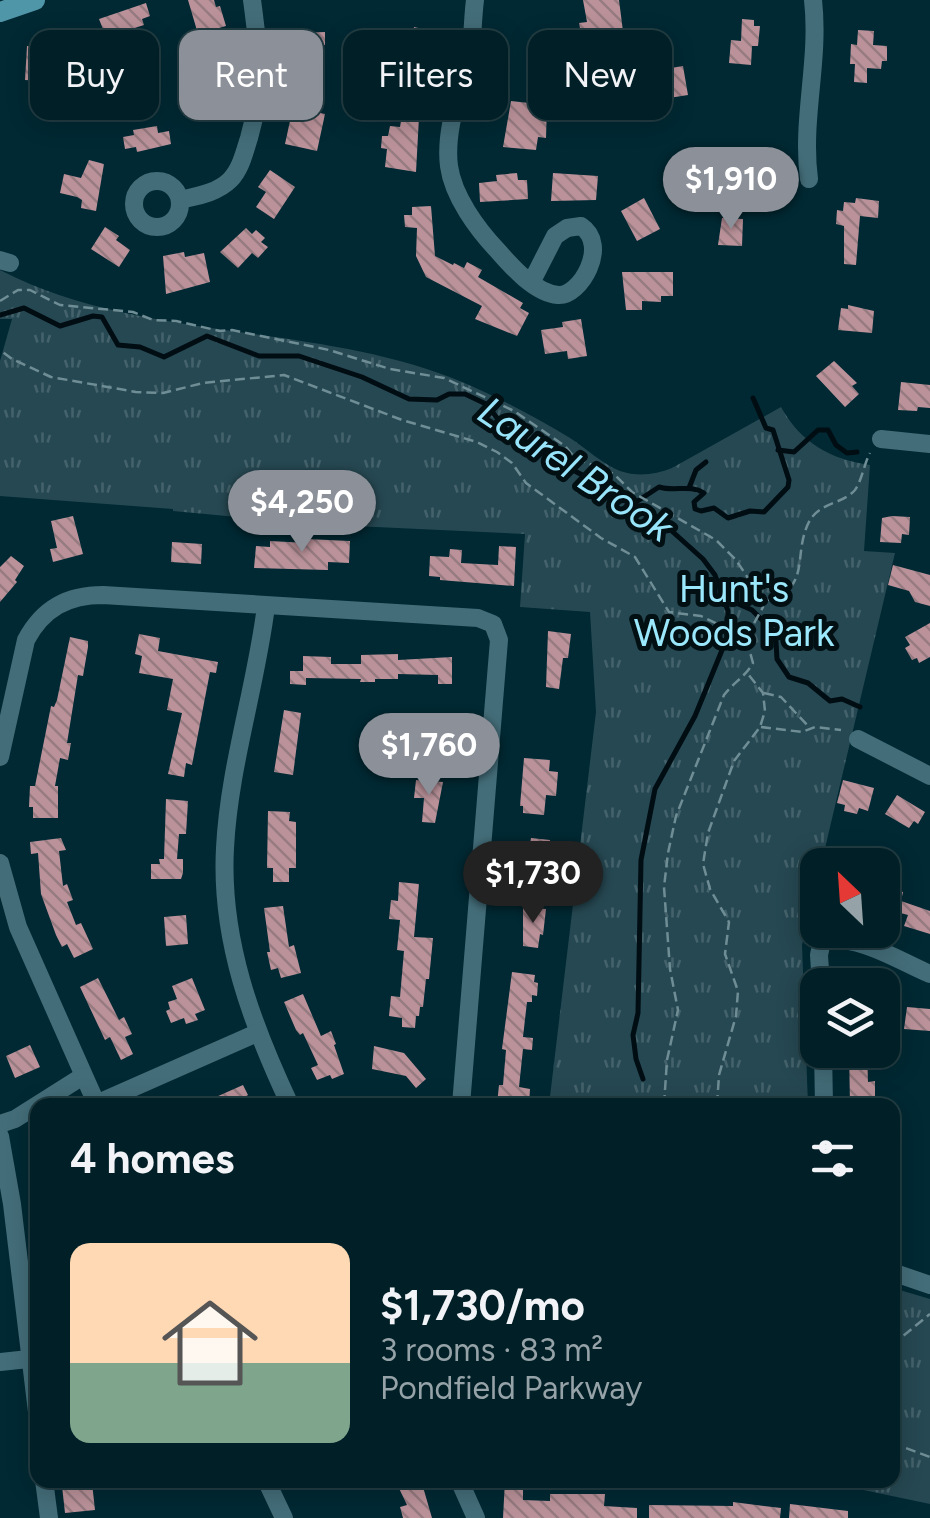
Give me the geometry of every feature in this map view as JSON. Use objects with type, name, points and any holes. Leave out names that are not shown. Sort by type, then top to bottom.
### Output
[{"type":"street","points":[[0,12],[35,0]]},
{"type":"street","points":[[180,200],[216,190],[231,179],[241,164],[261,83],[252,0]]},
{"type":"street","points":[[474,0],[472,41],[449,140],[449,166],[464,206],[495,248],[531,283]]},
{"type":"street","points":[[809,179],[806,129],[814,74],[813,0]]},
{"type":"street","points":[[881,439],[930,444]]},
{"type":"street","points":[[0,757],[26,640],[51,608],[68,599],[103,594],[478,618],[493,624],[499,640],[462,1098]]},
{"type":"street","points":[[266,606],[224,850],[234,954],[257,1032],[287,1098]]},
{"type":"street","points":[[858,738],[930,776]]},
{"type":"street","points":[[0,863],[18,927],[94,1098]]},
{"type":"street","points":[[820,968],[822,941],[836,938],[854,941],[930,974]]},
{"type":"street","points":[[110,1098],[257,1032]]},
{"type":"street","points":[[823,1068],[824,1098]]},
{"type":"street","points":[[45,1098],[84,1076]]},
{"type":"street","points":[[0,1124],[30,1108]]},
{"type":"street","points":[[0,1136],[30,1330]]},
{"type":"street","points":[[900,1275],[930,1285]]},
{"type":"street","points":[[0,1362],[30,1358]]},
{"type":"street","points":[[45,1488],[49,1518]]},
{"type":"street","points":[[270,1488],[284,1518]]},
{"type":"street","points":[[463,1488],[476,1518]]},
{"type":"path","points":[[0,301],[18,290],[30,290],[60,305],[133,312],[152,320],[232,330],[329,350],[390,369],[444,378],[514,411],[566,446],[575,458],[614,474],[632,492],[716,540],[736,560],[763,602],[746,638]]},
{"type":"path","points":[[0,350],[52,376],[136,392],[164,393],[203,383],[284,374],[402,420],[477,442],[497,452],[512,463],[526,482],[634,557],[669,612],[701,616],[746,638]]},
{"type":"path","points":[[763,602],[786,592],[797,580],[804,532],[813,516],[856,489],[864,465],[881,439]]},
{"type":"path","points":[[664,1098],[667,1060],[678,1010],[670,969],[664,887],[668,853],[676,816],[724,696],[733,683],[748,673],[752,655],[746,638]]},
{"type":"path","points":[[717,1098],[738,992],[726,954],[729,922],[710,889],[702,864],[708,833],[734,761],[760,728],[763,693],[748,673]]},
{"type":"path","points":[[763,693],[781,697],[809,728]]},
{"type":"path","points":[[760,728],[802,732],[809,728],[838,728],[858,738]]},
{"type":"path","points":[[900,1339],[930,1314]]},
{"type":"path","points":[[900,1446],[930,1458]]},
{"type":"green space","name":"Hunt's Woods Park","points":[[0,270],[54,293],[111,310],[348,349],[406,363],[503,401],[627,473],[646,474],[672,468],[781,407],[807,440],[830,454],[870,465],[864,551],[895,553],[825,848],[800,848],[800,1068],[807,1068],[808,1098],[550,1098],[596,712],[590,612],[520,607],[525,534],[312,524],[0,496],[0,361],[12,319],[0,319]]},
{"type":"green space","points":[[900,1290],[930,1299],[930,1504],[854,1488],[900,1488]]},
{"type":"building","points":[[188,0],[214,0],[226,26],[197,30]]},
{"type":"building","points":[[583,0],[619,0],[623,30],[580,30],[579,23],[587,22]]},
{"type":"building","points":[[146,3],[150,16],[142,19],[144,25],[128,30],[103,30],[99,19]]},
{"type":"building","points":[[742,19],[754,20],[754,26],[760,26],[758,46],[752,46],[751,65],[729,63],[731,40],[741,41]]},
{"type":"building","points":[[858,30],[874,31],[873,45],[887,46],[887,61],[882,61],[881,69],[867,68],[867,83],[854,82],[855,64],[850,64],[851,44],[857,45]]},
{"type":"building","points":[[27,46],[30,46],[30,80],[25,80]]},
{"type":"building","points":[[683,66],[688,95],[672,98],[672,68]]},
{"type":"building","points":[[511,101],[528,103],[528,120],[547,120],[546,138],[538,137],[536,150],[503,147]]},
{"type":"building","points":[[325,114],[317,151],[285,144],[290,120],[323,120]]},
{"type":"building","points":[[401,120],[419,120],[416,172],[385,167],[387,149],[381,148],[382,136],[388,136],[390,126],[400,127]]},
{"type":"building","points":[[157,126],[158,133],[169,131],[171,144],[137,152],[136,147],[125,149],[123,137],[134,135],[133,130]]},
{"type":"building","points":[[735,157],[760,159],[758,183],[739,181],[740,171],[734,171]]},
{"type":"building","points":[[89,160],[104,164],[96,211],[81,208],[82,200],[77,197],[60,193],[64,174],[81,178]]},
{"type":"building","points":[[270,170],[295,187],[274,219],[256,207],[266,192],[258,187]]},
{"type":"building","points":[[517,173],[518,180],[527,180],[528,199],[480,202],[479,183],[497,181],[496,175]]},
{"type":"building","points":[[553,173],[598,176],[596,200],[551,201]]},
{"type":"building","points":[[644,198],[660,229],[637,241],[621,211]]},
{"type":"building","points":[[856,198],[879,201],[878,218],[860,216],[856,265],[844,264],[844,226],[836,224],[837,210],[843,211],[844,202],[855,203]]},
{"type":"building","points":[[431,206],[435,256],[453,265],[464,268],[467,262],[482,270],[478,277],[523,303],[520,308],[529,313],[517,336],[475,319],[482,306],[426,277],[416,256],[417,228],[405,227],[404,215],[412,215],[412,207]]},
{"type":"building","points":[[722,218],[743,219],[742,246],[718,245]]},
{"type":"building","points":[[105,227],[130,250],[119,267],[91,249]]},
{"type":"building","points":[[246,228],[252,234],[256,230],[268,247],[258,258],[252,253],[238,268],[220,252]]},
{"type":"building","points":[[184,252],[185,257],[204,253],[210,282],[166,294],[163,256]]},
{"type":"building","points":[[622,272],[673,272],[673,296],[661,296],[661,302],[642,301],[642,310],[626,310]]},
{"type":"building","points":[[848,305],[874,311],[872,333],[838,330],[841,308],[848,309]]},
{"type":"building","points":[[581,319],[587,356],[568,359],[567,351],[545,354],[541,330]]},
{"type":"building","points":[[834,361],[857,383],[852,386],[859,394],[845,407],[816,376]]},
{"type":"building","points":[[901,382],[930,385],[930,408],[898,410]]},
{"type":"building","points":[[73,516],[83,554],[53,562],[50,549],[57,548],[51,521]]},
{"type":"building","points":[[910,517],[909,535],[902,534],[901,543],[880,542],[882,518]]},
{"type":"building","points":[[307,539],[350,541],[349,563],[328,562],[328,570],[254,568],[256,546],[270,547],[270,541],[307,543]]},
{"type":"building","points":[[172,542],[202,544],[201,564],[171,562]]},
{"type":"building","points":[[499,546],[516,547],[514,586],[429,576],[430,556],[449,557],[450,549],[462,550],[461,563],[498,565]]},
{"type":"building","points":[[11,556],[24,566],[17,582],[0,602],[0,567]]},
{"type":"building","points":[[893,565],[930,575],[930,606],[915,602],[909,591],[888,585]]},
{"type":"building","points":[[930,623],[930,657],[919,663],[917,658],[912,660],[905,648],[910,645],[905,637]]},
{"type":"building","points":[[548,631],[571,634],[559,689],[546,687]]},
{"type":"building","points":[[139,634],[160,638],[158,651],[218,662],[216,673],[210,672],[192,765],[186,763],[184,777],[168,774],[182,713],[167,710],[173,679],[139,673],[142,656],[135,654]]},
{"type":"building","points":[[70,637],[88,641],[88,647],[83,676],[78,675],[68,760],[60,758],[55,786],[58,818],[33,818],[30,786],[35,786]]},
{"type":"building","points":[[398,654],[398,660],[452,657],[452,684],[438,684],[438,675],[398,674],[398,679],[375,682],[306,678],[306,685],[290,684],[290,671],[303,671],[303,656],[331,657],[331,664],[361,664],[361,655]]},
{"type":"building","points":[[284,710],[301,713],[293,775],[274,772]]},
{"type":"building","points":[[409,718],[449,723],[444,758],[426,757],[427,749],[416,748],[417,733],[408,732]]},
{"type":"building","points":[[524,758],[550,760],[549,771],[558,772],[556,796],[546,795],[544,815],[523,813],[520,806]]},
{"type":"building","points":[[416,780],[443,782],[435,823],[422,822],[424,798],[414,798]]},
{"type":"building","points":[[843,780],[874,788],[868,811],[844,811],[845,805],[837,803]]},
{"type":"building","points":[[897,795],[925,812],[918,824],[914,821],[909,828],[885,814]]},
{"type":"building","points":[[166,799],[188,801],[186,834],[179,834],[177,859],[183,859],[183,873],[181,879],[151,879],[151,864],[160,864],[159,859],[164,859]]},
{"type":"building","points":[[268,811],[290,812],[289,821],[296,822],[296,868],[289,868],[289,882],[273,882],[273,868],[267,868]]},
{"type":"building","points":[[61,838],[66,850],[59,851],[63,886],[67,884],[73,900],[67,902],[76,925],[81,923],[93,949],[74,958],[67,944],[62,947],[56,935],[41,894],[38,853],[31,854],[30,842]]},
{"type":"building","points":[[531,838],[550,840],[548,864],[543,863],[541,881],[527,879],[529,859],[524,858],[525,843],[530,844]]},
{"type":"building","points":[[399,882],[419,884],[414,937],[433,938],[429,979],[415,1028],[402,1027],[402,1018],[389,1016],[391,996],[400,997],[404,951],[397,950],[400,920],[389,919],[391,900],[398,901]]},
{"type":"building","points":[[900,891],[901,901],[930,911],[930,934],[904,926],[908,915],[900,913]]},
{"type":"building","points":[[283,906],[289,947],[294,945],[301,973],[281,978],[278,968],[271,970],[264,908]]},
{"type":"building","points":[[523,907],[546,909],[538,948],[523,946]]},
{"type":"building","points":[[186,915],[188,944],[166,946],[164,917]]},
{"type":"building","points":[[512,972],[535,975],[537,996],[532,995],[532,1002],[527,1002],[523,1037],[533,1038],[532,1050],[523,1049],[519,1087],[530,1089],[529,1098],[498,1098],[499,1085],[503,1085],[506,1050],[502,1049]]},
{"type":"building","points":[[98,978],[119,1020],[124,1017],[132,1034],[125,1037],[133,1054],[121,1060],[110,1037],[105,1040],[80,987]]},
{"type":"building","points":[[192,978],[205,1010],[195,1014],[198,1020],[186,1024],[184,1018],[171,1023],[166,1011],[170,1009],[168,1002],[177,999],[172,986]]},
{"type":"building","points":[[303,994],[321,1036],[331,1031],[344,1074],[317,1080],[311,1068],[318,1065],[284,1002]]},
{"type":"building","points":[[907,1007],[930,1009],[930,1031],[904,1029]]},
{"type":"building","points":[[30,1045],[40,1067],[15,1078],[6,1056]]},
{"type":"building","points":[[374,1046],[404,1053],[426,1079],[416,1088],[406,1076],[372,1069]]},
{"type":"building","points":[[849,1068],[868,1068],[868,1082],[875,1081],[875,1098],[850,1098]]},
{"type":"building","points":[[243,1085],[248,1095],[243,1098],[214,1098]]},
{"type":"building","points":[[62,1488],[93,1488],[95,1510],[65,1513]]},
{"type":"building","points":[[399,1488],[423,1488],[432,1518],[403,1518],[400,1507],[407,1505]]},
{"type":"building","points":[[505,1488],[523,1488],[523,1500],[550,1501],[550,1494],[605,1494],[604,1506],[637,1508],[637,1518],[503,1518]]},
{"type":"building","points":[[733,1502],[781,1508],[780,1518],[649,1518],[649,1505],[733,1506]]},
{"type":"building","points":[[790,1504],[848,1511],[848,1518],[789,1518]]},
{"type":"waterway","name":"Laurel Brook","points":[[0,315],[24,308],[60,326],[102,317],[118,345],[140,347],[164,357],[207,336],[259,356],[299,356],[362,377],[409,399],[437,400],[449,394],[465,394],[486,404],[506,429],[664,524],[703,559],[715,575],[728,611],[727,638],[695,716],[655,789],[641,860],[638,1013],[633,1035],[643,1079]]},
{"type":"waterway","points":[[633,504],[659,487],[688,488],[704,493],[694,502],[695,509],[701,511],[714,508],[728,518],[750,511],[764,512],[788,487],[789,480],[773,430],[766,428],[753,398]]},
{"type":"waterway","points":[[778,450],[794,452],[818,430],[828,430],[836,445],[847,453],[857,452]]},
{"type":"waterway","points":[[689,488],[696,470],[706,462]]},
{"type":"waterway","points":[[725,598],[752,610],[766,624],[776,642],[777,659],[789,677],[808,683],[830,701],[842,699],[860,707]]}]
